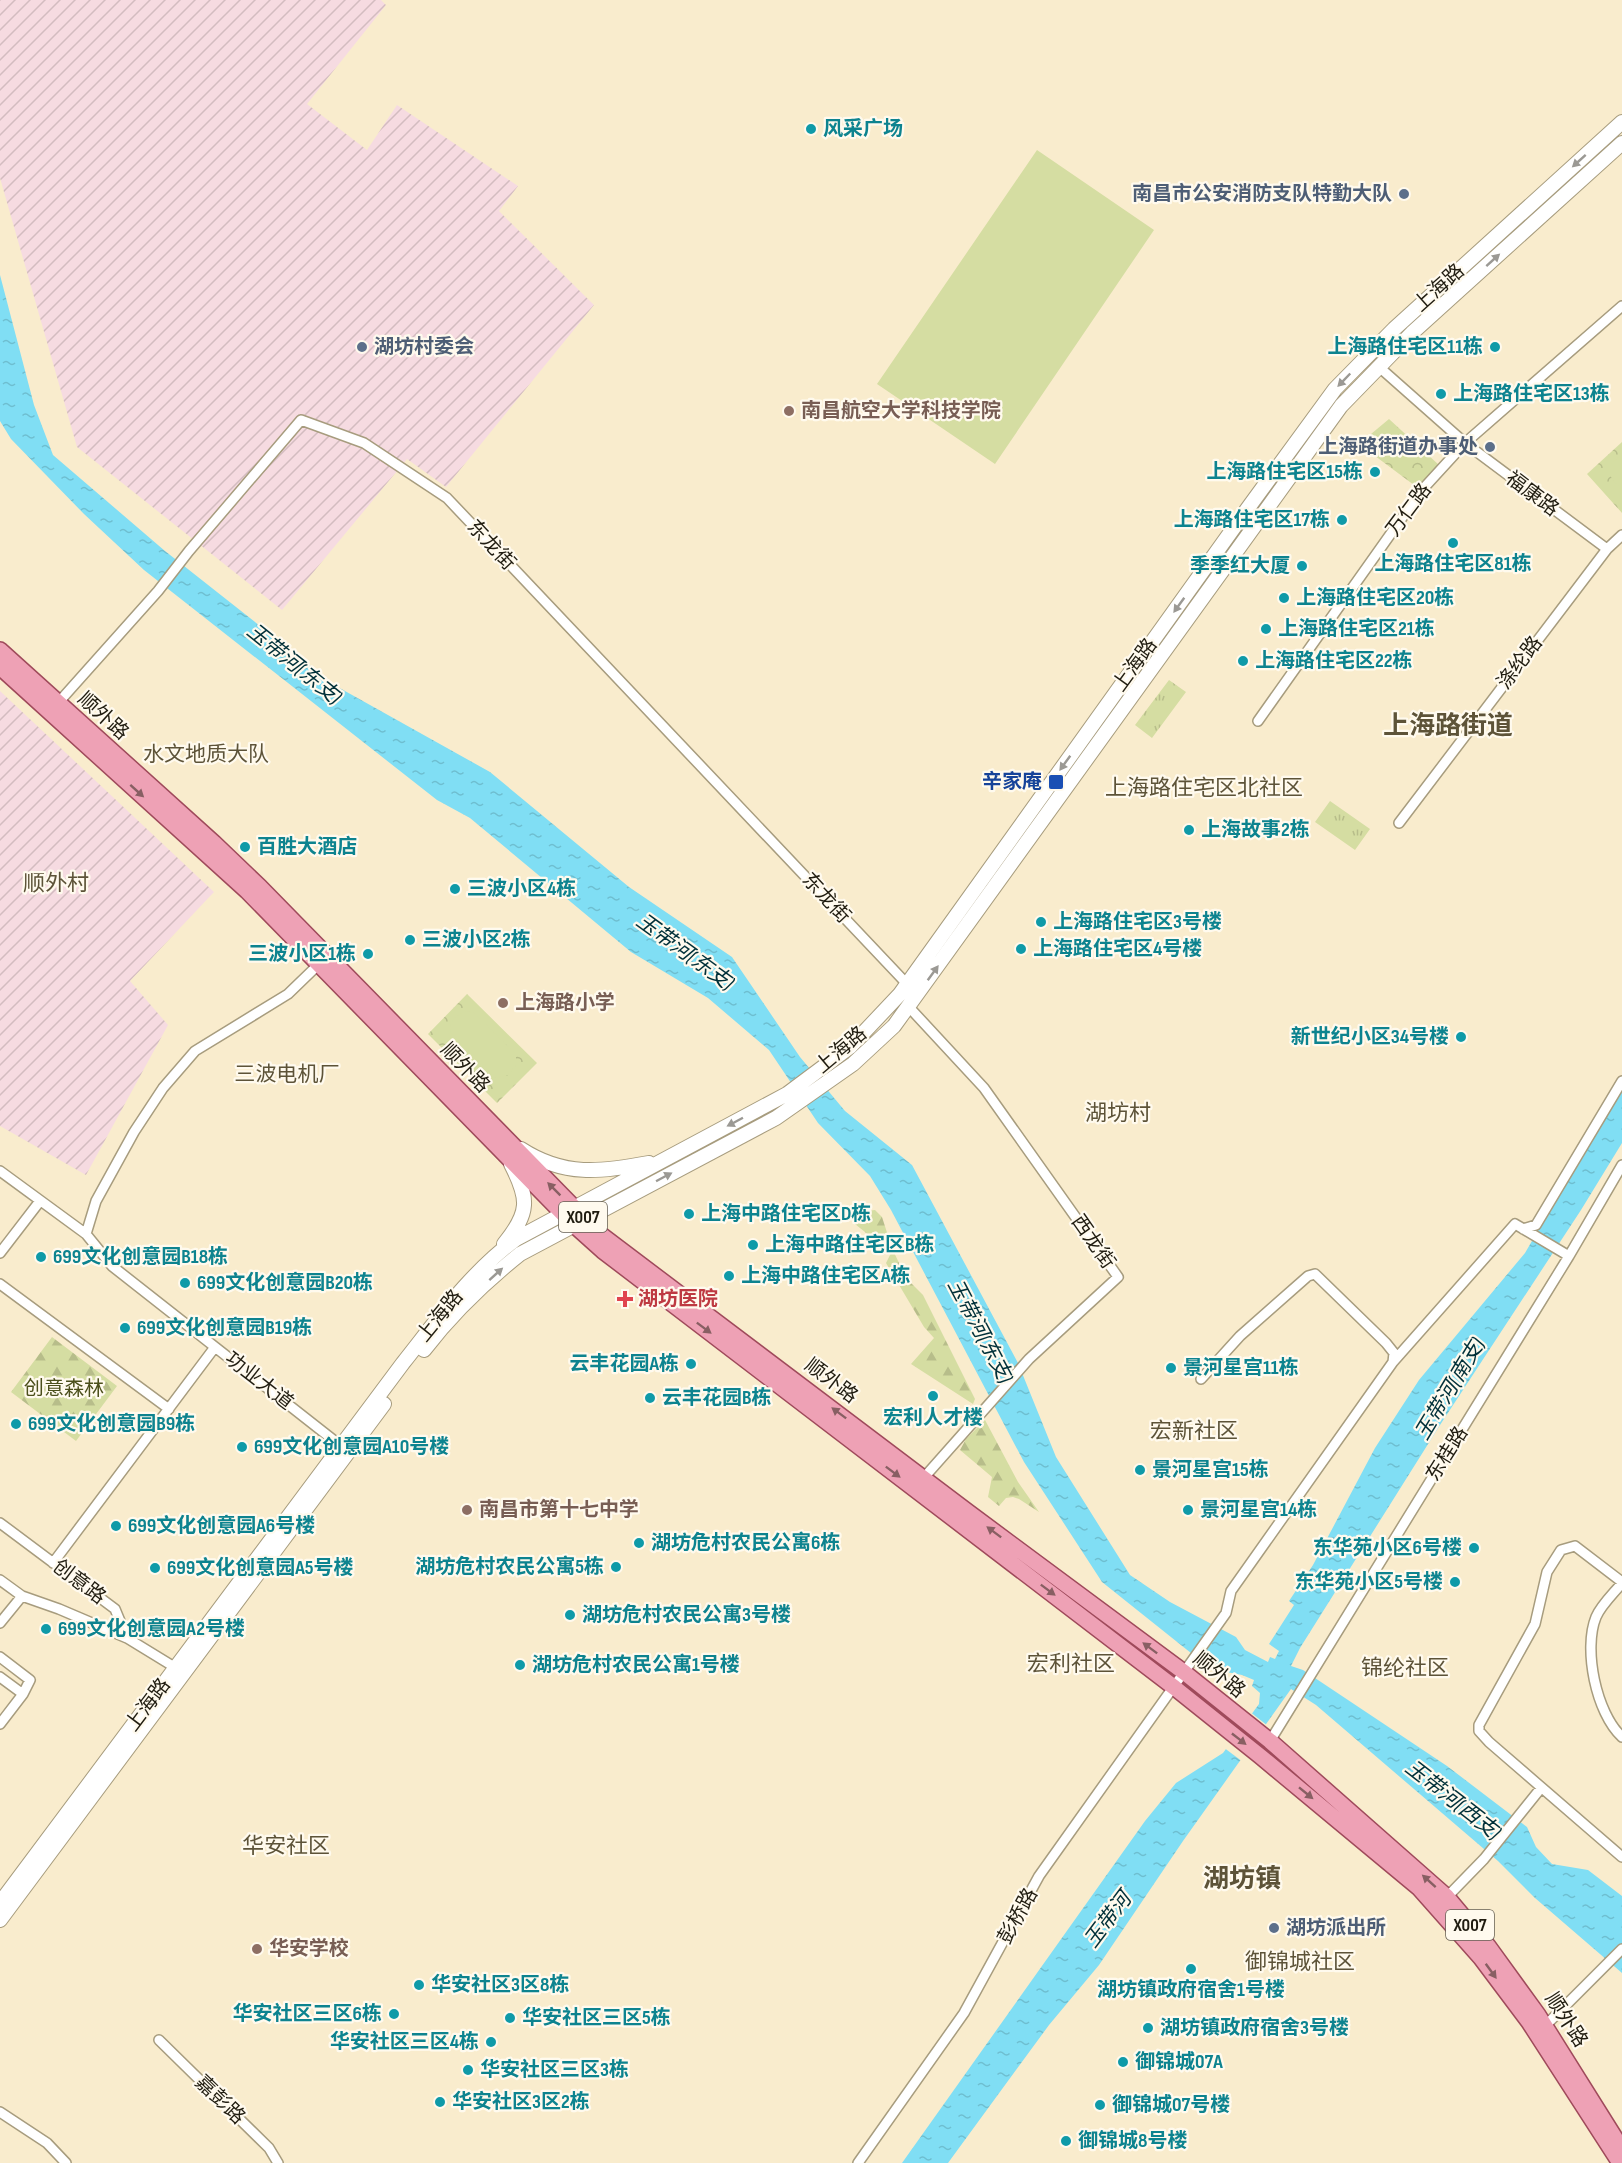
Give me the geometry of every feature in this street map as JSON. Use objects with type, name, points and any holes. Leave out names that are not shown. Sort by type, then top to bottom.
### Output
[{"type":"main road","name":"上海路","points":[[0,1903],[341,1446],[441,1314],[472,1277],[495,1254],[516,1239],[787,1094],[850,1047],[907,984],[1335,389],[1394,328],[1622,122]]},
{"type":"main road","name":"上海路","points":[[0,1920],[427,1347],[496,1273],[520,1254],[776,1118],[853,1064],[894,1026],[1341,406],[1378,366],[1431,316],[1622,143]]},
{"type":"main road","name":"顺外路","points":[[0,650],[252,880],[507,1140],[568,1211],[622,1265],[919,1483],[1185,1673],[1270,1742],[1447,1897],[1494,1954],[1545,2026],[1618,2154]]},
{"type":"main road","name":"顺外路","points":[[0,667],[248,891],[510,1162],[568,1211]]},
{"type":"main road","points":[[507,1140],[549,1163],[579,1171],[615,1170],[663,1161]]},
{"type":"main road","points":[[495,1254],[520,1221],[524,1207],[523,1187],[510,1162]]},
{"type":"main road","name":"顺外路","points":[[919,1483],[1260,1756],[1419,1888],[1481,1958],[1529,2022],[1618,2154]]},
{"type":"street","name":"万仁路","points":[[1258,721],[1421,491],[1465,443],[1622,306]]},
{"type":"street","name":"福康路","points":[[1378,366],[1465,443],[1607,549]]},
{"type":"street","name":"东龙街","points":[[58,704],[158,591],[189,551],[301,420],[364,443],[447,498],[907,984]]},
{"type":"street","name":"涤纶路","points":[[1399,823],[1607,549],[1622,535]]},
{"type":"street","points":[[86,1234],[96,1201],[134,1132],[163,1088],[195,1051],[288,994],[319,964]]},
{"type":"street","name":"西龙街","points":[[908,1006],[984,1088],[1118,1277],[1029,1359],[919,1483]]},
{"type":"street","points":[[1522,1229],[1536,1225],[1622,1081]]},
{"type":"street","name":"东桂路","points":[[1270,1742],[1622,1165]]},
{"type":"street","name":"功业大道","points":[[0,1171],[86,1234],[112,1266],[341,1446]]},
{"type":"street","points":[[0,1253],[40,1201]]},
{"type":"street","name":"彭桥路","points":[[858,2163],[964,2013],[1039,1876],[1175,1688],[1226,1613],[1231,1591],[1393,1362],[1515,1224],[1522,1229]]},
{"type":"street","points":[[1522,1229],[1566,1255]]},
{"type":"street","points":[[1201,1379],[1240,1336],[1308,1276],[1315,1274],[1386,1343],[1394,1353],[1393,1362]]},
{"type":"street","points":[[0,1284],[169,1409]]},
{"type":"street","points":[[53,1563],[215,1347]]},
{"type":"street","name":"创意路","points":[[0,1523],[115,1609],[127,1638]]},
{"type":"street","points":[[1622,1737],[1608,1718],[1599,1696],[1593,1675],[1591,1637],[1597,1615],[1622,1582],[1575,1546],[1561,1550],[1547,1572],[1534,1623],[1479,1725],[1479,1731],[1622,1857]]},
{"type":"street","points":[[0,1580],[22,1596],[127,1638],[176,1668]]},
{"type":"street","points":[[0,1623],[22,1596]]},
{"type":"street","points":[[0,1657],[30,1680],[23,1694],[0,1724]]},
{"type":"street","points":[[0,1677],[23,1694]]},
{"type":"street","points":[[1447,1897],[1484,1859],[1541,1788]]},
{"type":"street","points":[[1545,2026],[1622,1949]]},
{"type":"street","name":"嘉彭路","points":[[159,2040],[269,2148],[278,2163]]},
{"type":"street","points":[[0,2112],[47,2143],[66,2163]]},
{"type":"shaded area","points":[[0,0],[381,0],[386,5],[307,104],[367,150],[397,105],[518,186],[499,211],[594,305],[446,487],[407,459],[282,610],[77,447],[0,178]]},
{"type":"shaded area","points":[[0,691],[214,892],[130,981],[168,1025],[86,1175],[0,1126]]},
{"type":"green space","points":[[1037,150],[1154,230],[995,464],[877,384]]},
{"type":"green space","points":[[1389,419],[1439,465],[1418,488],[1359,444]]},
{"type":"green space","points":[[1622,442],[1622,513],[1587,474]]},
{"type":"green space","points":[[1622,454],[1622,487],[1611,477],[1611,464]]},
{"type":"green space","points":[[1169,680],[1186,692],[1152,738],[1135,725]]},
{"type":"green space","points":[[1330,801],[1370,829],[1355,850],[1315,822]]},
{"type":"green space","points":[[467,994],[537,1063],[497,1103],[428,1034]]},
{"type":"green space","points":[[467,1011],[474,1013],[516,1054],[516,1065],[508,1075],[495,1078],[488,1075],[453,1039],[450,1029],[452,1021]]},
{"type":"green space","points":[[875,1210],[882,1217],[892,1248],[906,1278],[923,1295],[975,1399],[973,1404],[911,1364],[934,1338],[924,1327],[886,1263],[891,1253],[855,1224],[857,1212]]},
{"type":"green space","name":"创意森林","points":[[52,1337],[117,1386],[76,1441],[11,1392]]},
{"type":"green space","points":[[985,1420],[1018,1482],[1039,1512],[1013,1497],[1006,1498],[999,1506],[988,1497],[992,1477],[960,1450],[966,1439]]},
{"type":"water","points":[[0,275],[34,405],[53,455],[165,551],[336,686],[490,772],[629,887],[732,957],[800,1057],[845,1111],[912,1165],[1018,1363],[1056,1457],[1130,1575],[1170,1602],[1236,1637],[1245,1650],[1268,1662],[1270,1657],[1275,1659],[1279,1651],[1269,1644],[1294,1605],[1289,1601],[1313,1565],[1375,1448],[1419,1380],[1525,1253],[1622,1086],[1622,1143],[1581,1210],[1440,1425],[1300,1648],[1291,1666],[1303,1670],[1447,1766],[1527,1827],[1536,1847],[1552,1864],[1588,1870],[1622,1896],[1622,1973],[1535,1898],[1498,1861],[1316,1705],[1291,1689],[1183,1841],[1099,1965],[1049,2025],[948,2163],[902,2163],[1145,1821],[1176,1783],[1223,1753],[1259,1704],[1260,1693],[1252,1686],[1254,1680],[1242,1675],[1211,1669],[1102,1582],[1024,1462],[891,1210],[870,1176],[818,1123],[769,1050],[708,998],[631,952],[470,818],[437,800],[144,570],[84,514],[11,439],[0,421]]},
{"type":"pier","points":[[1249,1711],[1268,1726],[1243,1762],[1223,1747]]},
{"type":"place","name":"风采广场","points":[[811,129]]},
{"type":"place","name":"南昌市公安消防支队特勤大队","points":[[1404,194]]},
{"type":"place","name":"湖坊村委会","points":[[362,347]]},
{"type":"place","name":"上海路住宅区11栋","points":[[1495,347]]},
{"type":"place","name":"上海路住宅区13栋","points":[[1441,394]]},
{"type":"place","name":"南昌航空大学科技学院","points":[[789,411]]},
{"type":"place","name":"上海路街道办事处","points":[[1490,447]]},
{"type":"place","name":"上海路住宅区15栋","points":[[1375,472]]},
{"type":"place","name":"上海路住宅区17栋","points":[[1342,520]]},
{"type":"place","name":"上海路住宅区81栋","points":[[1453,543]]},
{"type":"place","name":"季季红大厦","points":[[1302,566]]},
{"type":"place","name":"上海路住宅区20栋","points":[[1284,598]]},
{"type":"place","name":"上海路住宅区21栋","points":[[1266,629]]},
{"type":"place","name":"上海路住宅区22栋","points":[[1243,661]]},
{"type":"place","name":"辛家庵","points":[[1056,782]]},
{"type":"place","name":"上海故事2栋","points":[[1189,830]]},
{"type":"place","name":"百胜大酒店","points":[[245,847]]},
{"type":"place","name":"三波小区4栋","points":[[455,889]]},
{"type":"place","name":"上海路住宅区3号楼","points":[[1041,922]]},
{"type":"place","name":"三波小区2栋","points":[[410,940]]},
{"type":"place","name":"上海路住宅区4号楼","points":[[1021,949]]},
{"type":"place","name":"三波小区1栋","points":[[368,954]]},
{"type":"place","name":"上海路小学","points":[[503,1003]]},
{"type":"place","name":"新世纪小区34号楼","points":[[1461,1037]]},
{"type":"place","name":"上海中路住宅区D栋","points":[[689,1214]]},
{"type":"place","name":"上海中路住宅区B栋","points":[[753,1245]]},
{"type":"place","name":"699文化创意园B18栋","points":[[41,1257]]},
{"type":"place","name":"上海中路住宅区A栋","points":[[729,1276]]},
{"type":"place","name":"699文化创意园B20栋","points":[[185,1283]]},
{"type":"place","name":"湖坊医院","points":[[625,1299]]},
{"type":"place","name":"699文化创意园B19栋","points":[[125,1328]]},
{"type":"place","name":"云丰花园A栋","points":[[691,1364]]},
{"type":"place","name":"景河星宫11栋","points":[[1171,1368]]},
{"type":"place","name":"宏利人才楼","points":[[933,1396]]},
{"type":"place","name":"云丰花园B栋","points":[[650,1398]]},
{"type":"place","name":"699文化创意园B9栋","points":[[16,1424]]},
{"type":"place","name":"699文化创意园A10号楼","points":[[242,1447]]},
{"type":"place","name":"景河星宫15栋","points":[[1140,1470]]},
{"type":"place","name":"南昌市第十七中学","points":[[467,1510]]},
{"type":"place","name":"景河星宫14栋","points":[[1188,1510]]},
{"type":"place","name":"699文化创意园A6号楼","points":[[116,1526]]},
{"type":"place","name":"湖坊危村农民公寓6栋","points":[[639,1543]]},
{"type":"place","name":"东华苑小区6号楼","points":[[1474,1548]]},
{"type":"place","name":"湖坊危村农民公寓5栋","points":[[616,1567]]},
{"type":"place","name":"699文化创意园A5号楼","points":[[155,1568]]},
{"type":"place","name":"东华苑小区5号楼","points":[[1455,1582]]},
{"type":"place","name":"湖坊危村农民公寓3号楼","points":[[570,1615]]},
{"type":"place","name":"699文化创意园A2号楼","points":[[46,1629]]},
{"type":"place","name":"湖坊危村农民公寓1号楼","points":[[520,1665]]},
{"type":"place","name":"湖坊派出所","points":[[1274,1928]]},
{"type":"place","name":"华安学校","points":[[257,1949]]},
{"type":"place","name":"湖坊镇政府宿舍1号楼","points":[[1191,1969]]},
{"type":"place","name":"华安社区3区8栋","points":[[419,1985]]},
{"type":"place","name":"华安社区三区6栋","points":[[394,2014]]},
{"type":"place","name":"华安社区三区5栋","points":[[510,2018]]},
{"type":"place","name":"湖坊镇政府宿舍3号楼","points":[[1148,2028]]},
{"type":"place","name":"华安社区三区4栋","points":[[491,2042]]},
{"type":"place","name":"御锦城07A","points":[[1123,2062]]},
{"type":"place","name":"华安社区三区3栋","points":[[468,2070]]},
{"type":"place","name":"华安社区3区2栋","points":[[440,2102]]},
{"type":"place","name":"御锦城07号楼","points":[[1100,2105]]},
{"type":"place","name":"御锦城8号楼","points":[[1066,2141]]},
{"type":"district","name":"上海路街道","points":[[1448,726]]},
{"type":"district","name":"水文地质大队","points":[[206,754]]},
{"type":"district","name":"上海路住宅区北社区","points":[[1204,788]]},
{"type":"district","name":"顺外村","points":[[56,883]]},
{"type":"district","name":"三波电机厂","points":[[287,1074]]},
{"type":"district","name":"湖坊村","points":[[1118,1113]]},
{"type":"district","name":"宏新社区","points":[[1194,1431]]},
{"type":"district","name":"宏利社区","points":[[1071,1664]]},
{"type":"district","name":"锦纶社区","points":[[1405,1668]]},
{"type":"district","name":"华安社区","points":[[286,1846]]},
{"type":"district","name":"湖坊镇","points":[[1242,1879]]},
{"type":"district","name":"御锦城社区","points":[[1300,1962]]},
{"type":"water label","name":"玉带河(东支)","points":[[294,664]]},
{"type":"water label","name":"玉带河(东支)","points":[[685,952]]},
{"type":"water label","name":"玉带河(东支)","points":[[980,1331]]},
{"type":"water label","name":"玉带河(南支)","points":[[1450,1389]]},
{"type":"water label","name":"玉带河(西支)","points":[[1453,1800]]},
{"type":"water label","name":"玉带河","points":[[1108,1920]]}]
